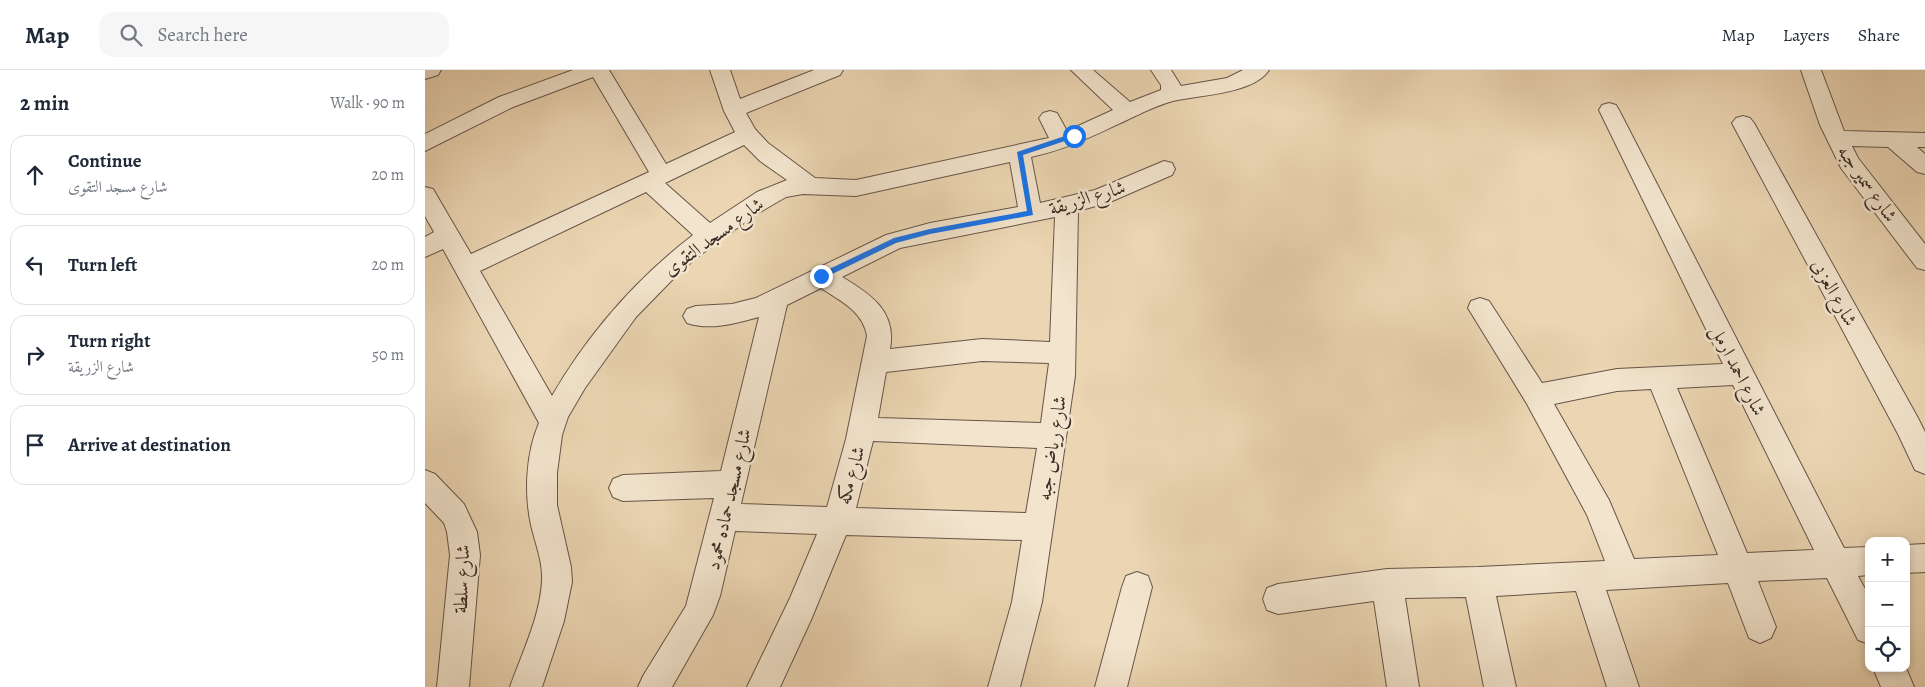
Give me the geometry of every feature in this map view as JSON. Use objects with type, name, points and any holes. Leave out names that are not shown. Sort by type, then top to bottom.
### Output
[{"type":"street","points":[[425,72],[431,70]]},
{"type":"street","points":[[425,143],[506,102],[593,70]]},
{"type":"street","points":[[599,70],[655,178],[707,235]]},
{"type":"street","points":[[720,70],[747,134],[765,153],[809,184]]},
{"type":"street","points":[[735,109],[833,70]]},
{"type":"street","points":[[1081,70],[1127,111]]},
{"type":"street","points":[[1161,70],[1171,85],[1172,94]]},
{"type":"street","name":"شارع مسجد التقوى","points":[[526,687],[549,617],[557,583],[557,568],[545,522],[543,504],[546,447],[552,421],[595,350],[614,324],[658,276],[707,235],[774,193],[809,184],[837,189],[855,188],[1019,153],[1061,141],[1152,100],[1172,94],[1232,84],[1259,70]]},
{"type":"street","name":"شارع سمير جبه","points":[[1811,70],[1837,138],[1857,174],[1925,261]]},
{"type":"street","name":"شارع احمد ارمل","points":[[1609,110],[1868,627]]},
{"type":"street","points":[[1050,118],[1061,141]]},
{"type":"street","name":"شارع العزبى","points":[[1743,123],[1925,461]]},
{"type":"street","points":[[466,267],[747,134]]},
{"type":"street","points":[[1837,138],[1925,140]]},
{"type":"street","points":[[1893,139],[1925,166]]},
{"type":"street","points":[[1019,153],[1031,213]]},
{"type":"street","name":"شارع الزريقة","points":[[696,316],[746,311],[776,300],[894,241],[930,232],[1067,206],[1102,196],[1164,169]]},
{"type":"street","points":[[425,195],[552,421]]},
{"type":"street","name":"شارع رياض جبه","points":[[1004,687],[1027,602],[1064,353],[1067,206]]},
{"type":"street","points":[[425,248],[448,236]]},
{"type":"street","name":"شارع مكه","points":[[763,687],[814,580],[837,521],[863,429],[880,336],[877,319],[865,306],[821,276]]},
{"type":"street","name":"شارع مسجد حماده محمود","points":[[654,687],[698,615],[705,596],[776,300]]},
{"type":"street","points":[[1480,308],[1536,396],[1599,508],[1625,573]]},
{"type":"street","points":[[875,362],[982,350],[1064,353]]},
{"type":"street","points":[[1536,396],[1617,380],[1741,374]]},
{"type":"street","points":[[1660,379],[1738,568],[1760,627]]},
{"type":"street","points":[[863,429],[1053,436]]},
{"type":"street","name":"شارع سلطة","points":[[425,484],[454,514],[462,532],[465,555],[453,687]]},
{"type":"street","points":[[623,488],[732,484]]},
{"type":"street","points":[[724,517],[1039,527]]},
{"type":"street","points":[[1910,559],[1925,558]]},
{"type":"street","points":[[1278,599],[1387,584],[1478,582],[1865,561]]},
{"type":"street","points":[[1586,576],[1623,687]]},
{"type":"street","points":[[1478,582],[1500,687]]},
{"type":"street","points":[[1387,584],[1403,687]]},
{"type":"street","points":[[1111,687],[1137,587]]},
{"type":"street","points":[[1891,672],[1898,687]]},
{"type":"route","points":[[821,276],[894,241],[930,232],[1031,213],[1019,153],[1048,146],[1074,136]]}]
